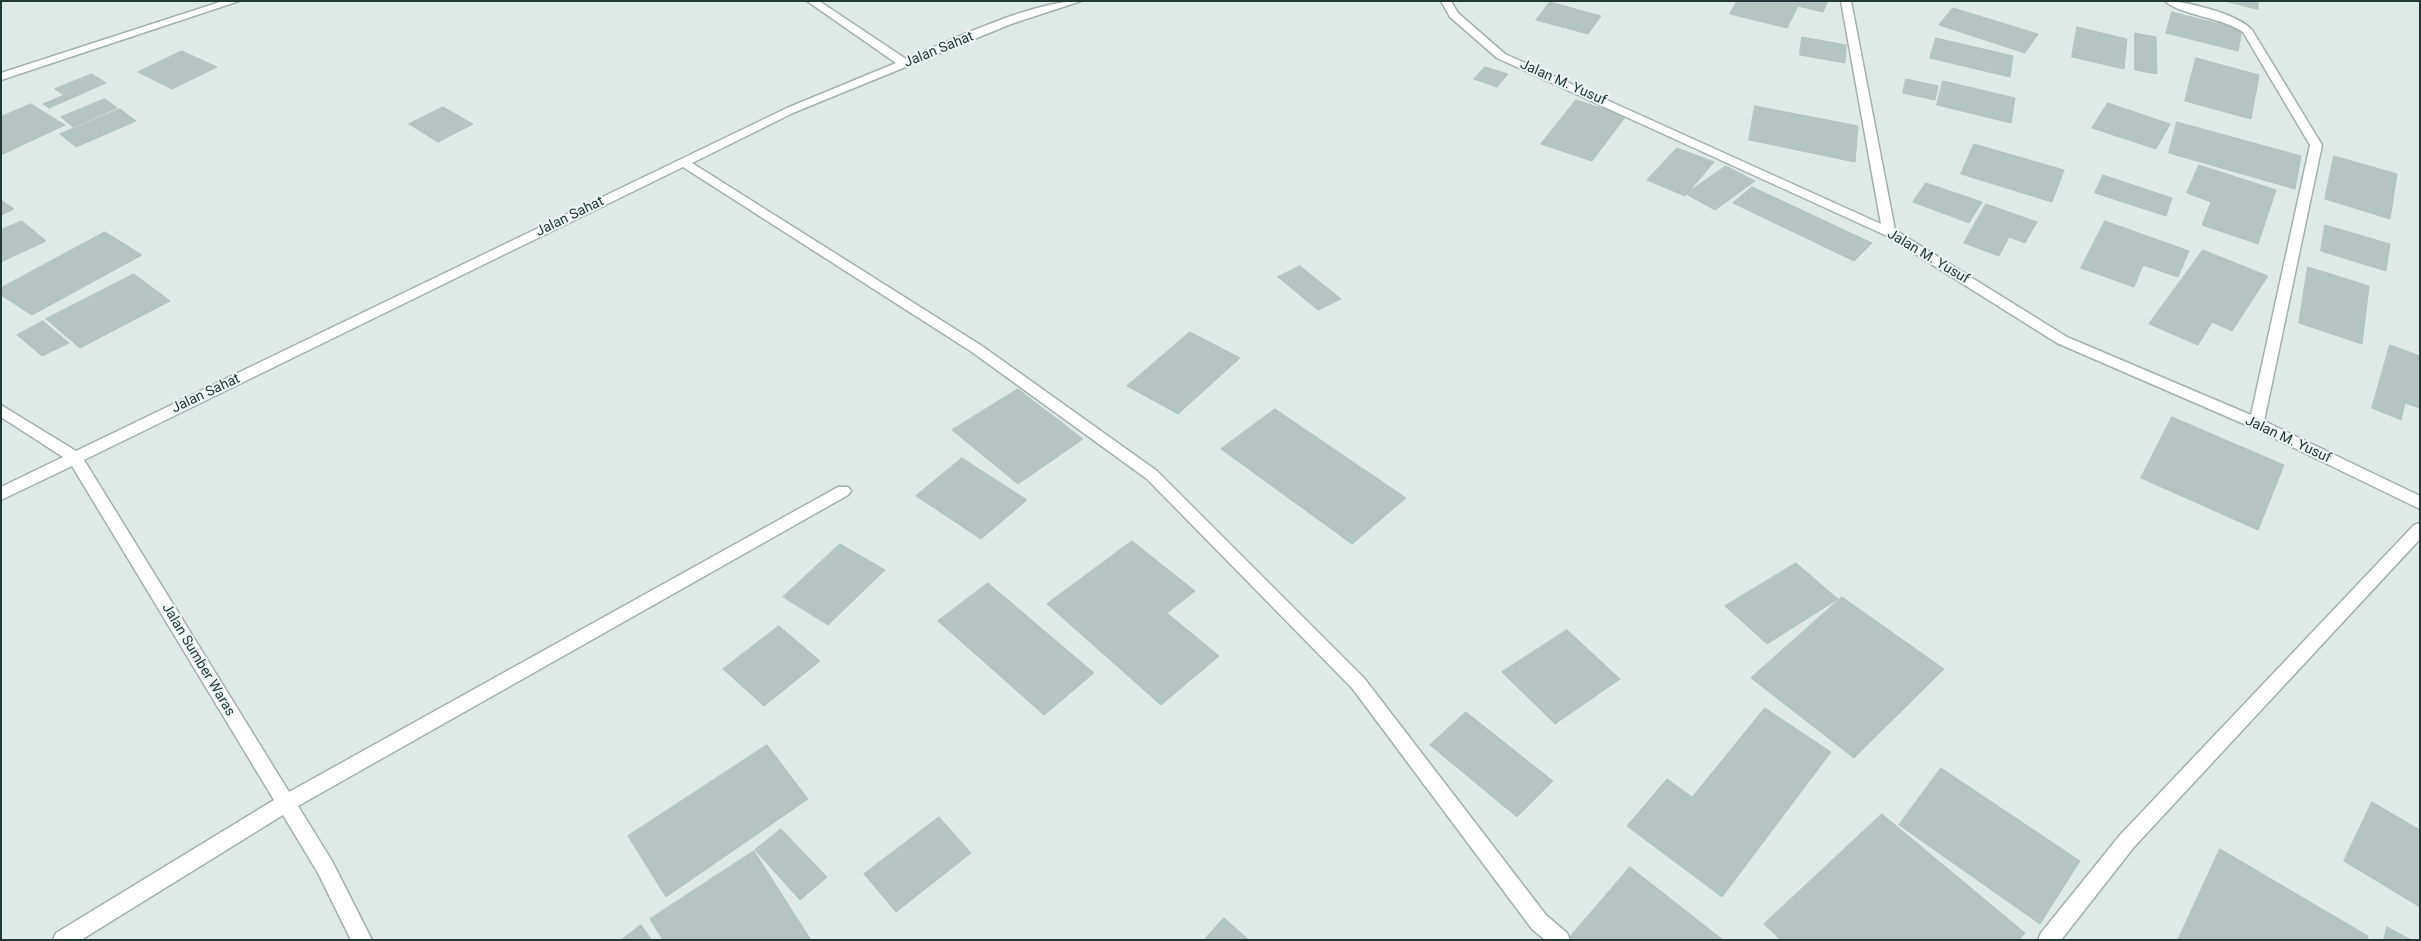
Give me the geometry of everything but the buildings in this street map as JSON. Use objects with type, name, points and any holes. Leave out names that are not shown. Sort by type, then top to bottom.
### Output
[{"type":"street","points":[[1,77],[234,1]]},
{"type":"street","points":[[812,1],[905,64]]},
{"type":"street","name":"Jalan Sahat","points":[[1,494],[791,110],[1007,22],[1076,1]]},
{"type":"street","name":"Jalan M. Yusuf","points":[[1446,1],[1454,15],[1501,56],[1889,232],[2062,340],[2256,424],[2420,503]]},
{"type":"street","points":[[1846,1],[1889,232]]},
{"type":"street","points":[[2170,1],[2190,9],[2237,22],[2246,30],[2316,145],[2256,424]]},
{"type":"street","points":[[683,162],[977,349],[1152,475],[1358,683],[1539,922],[1560,940]]},
{"type":"street","name":"Jalan Sumber Waras","points":[[1,410],[75,458],[325,866],[362,940]]},
{"type":"street","points":[[63,940],[286,803],[588,632],[843,491]]},
{"type":"street","points":[[2048,940],[2127,841],[2420,529]]}]
